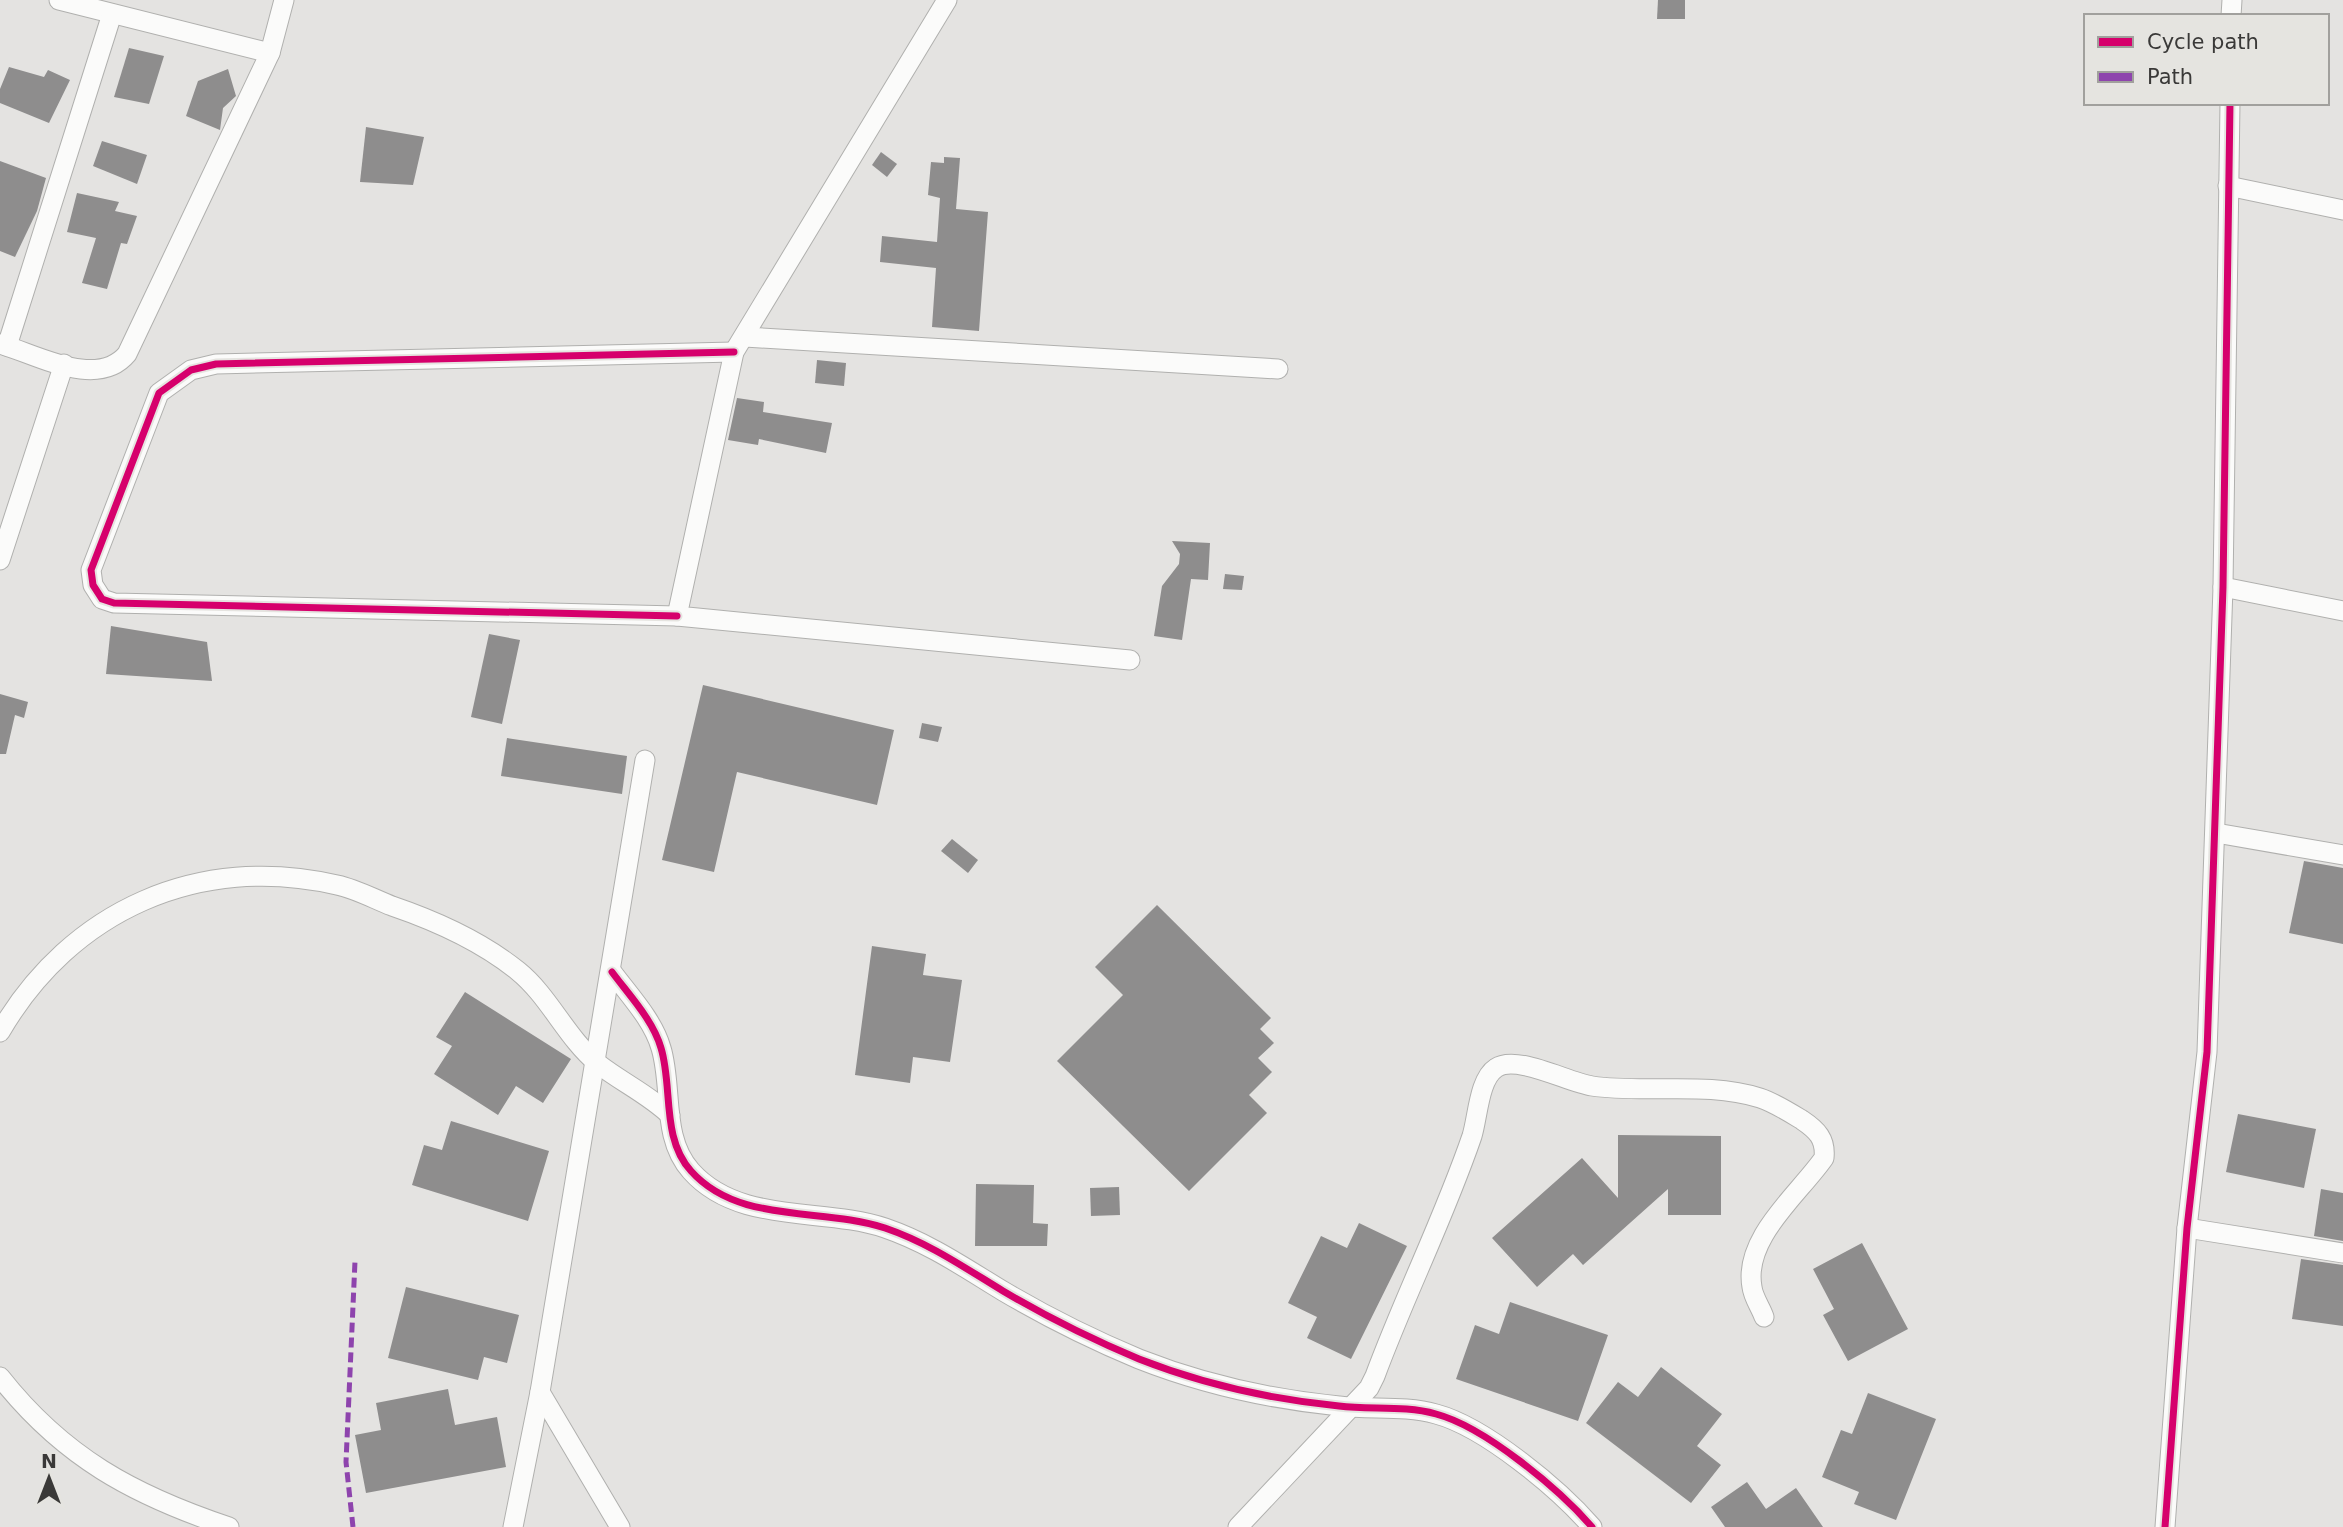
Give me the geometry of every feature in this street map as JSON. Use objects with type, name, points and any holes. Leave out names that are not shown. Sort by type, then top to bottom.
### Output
[{"type":"street","points":[[59,0],[270,53]]},
{"type":"street","points":[[112,14],[4,345],[87,370],[108,368],[120,363],[127,354],[270,53],[284,0]]},
{"type":"street","points":[[677,616],[739,345],[947,0]]},
{"type":"street","points":[[2165,1527],[2187,1227],[2207,1052],[2223,587],[2230,105]]},
{"type":"street","points":[[2228,186],[2343,210]]},
{"type":"street","points":[[1130,660],[677,616],[114,603],[102,599],[93,585],[91,570],[159,393],[191,370],[216,364],[739,345],[1278,369]]},
{"type":"street","points":[[0,560],[64,365]]},
{"type":"street","points":[[2223,587],[2343,611]]},
{"type":"street","points":[[513,1527],[540,1392],[612,972],[645,760]]},
{"type":"street","points":[[2216,833],[2343,855]]},
{"type":"street","points":[[0,1032],[32,985],[62,954],[99,925],[156,893],[193,882],[233,876],[285,877],[340,885],[443,924],[519,971],[596,1062],[652,1099],[670,1115]]},
{"type":"street","points":[[612,972],[635,1002],[661,1047],[676,1143],[691,1171],[715,1190],[739,1203],[884,1228],[937,1249],[1074,1331],[1217,1387],[1285,1401],[1349,1407],[1396,1407],[1436,1414],[1468,1427],[1566,1497],[1592,1527]]},
{"type":"street","points":[[1238,1527],[1272,1494],[1376,1376],[1461,1169],[1480,1107],[1486,1076],[1497,1066],[1511,1062],[1581,1084],[1622,1090],[1708,1090],[1759,1097],[1783,1108],[1814,1129],[1825,1147],[1824,1158],[1766,1232],[1754,1261],[1752,1287],[1764,1317]]},
{"type":"street","points":[[2187,1227],[2343,1253]]},
{"type":"street","points":[[0,1377],[63,1445],[141,1493],[229,1527]]},
{"type":"street","points":[[540,1392],[620,1527]]},
{"type":"building","points":[[1658,0],[1685,0],[1685,19],[1657,19]]},
{"type":"building","points":[[129,48],[164,56],[149,104],[114,97]]},
{"type":"building","points":[[9,67],[44,77],[48,70],[70,80],[49,123],[0,103],[0,89]]},
{"type":"building","points":[[228,69],[236,96],[223,108],[220,130],[186,116],[198,81]]},
{"type":"building","points":[[366,127],[424,137],[413,185],[360,182]]},
{"type":"building","points":[[102,141],[147,155],[137,184],[93,166]]},
{"type":"building","points":[[881,152],[897,164],[887,177],[872,165]]},
{"type":"building","points":[[944,157],[960,158],[956,209],[988,212],[979,331],[932,327],[936,268],[880,262],[882,236],[937,242],[940,198],[928,195],[931,162],[944,163]]},
{"type":"building","points":[[0,161],[46,178],[37,211],[15,257],[0,251]]},
{"type":"building","points":[[77,193],[119,202],[115,211],[137,216],[127,244],[121,243],[107,289],[82,283],[96,238],[67,232]]},
{"type":"building","points":[[817,360],[846,363],[844,386],[815,383]]},
{"type":"building","points":[[737,398],[764,402],[763,412],[832,423],[826,453],[759,439],[758,445],[728,440]]},
{"type":"building","points":[[1172,541],[1210,543],[1208,580],[1191,579],[1182,640],[1154,636],[1162,586],[1179,564],[1180,554]]},
{"type":"building","points":[[1225,574],[1244,576],[1242,590],[1223,589]]},
{"type":"building","points":[[111,626],[207,642],[212,681],[106,674]]},
{"type":"building","points":[[489,634],[520,640],[502,724],[471,717]]},
{"type":"building","points":[[703,685],[894,730],[877,805],[737,772],[714,872],[662,860]]},
{"type":"building","points":[[0,694],[28,702],[24,718],[15,715],[6,754],[0,754]]},
{"type":"building","points":[[922,723],[942,727],[938,742],[919,738]]},
{"type":"building","points":[[507,738],[627,756],[622,794],[501,776]]},
{"type":"building","points":[[952,839],[978,860],[968,873],[941,851]]},
{"type":"building","points":[[2304,861],[2343,868],[2343,944],[2289,933]]},
{"type":"building","points":[[1157,905],[1271,1018],[1260,1029],[1274,1043],[1258,1058],[1272,1072],[1249,1095],[1267,1113],[1189,1191],[1057,1061],[1123,995],[1095,967]]},
{"type":"building","points":[[872,946],[926,954],[923,975],[962,980],[950,1062],[913,1057],[910,1083],[855,1075]]},
{"type":"building","points":[[465,992],[571,1059],[543,1103],[516,1086],[498,1115],[434,1074],[452,1046],[436,1037]]},
{"type":"building","points":[[2238,1114],[2316,1129],[2304,1188],[2226,1172]]},
{"type":"building","points":[[451,1121],[549,1151],[528,1221],[412,1185],[424,1145],[442,1150]]},
{"type":"building","points":[[1618,1135],[1721,1136],[1721,1215],[1668,1215],[1668,1189],[1583,1265],[1573,1254],[1537,1287],[1492,1238],[1582,1158],[1618,1198]]},
{"type":"building","points":[[976,1184],[1034,1185],[1033,1223],[1048,1224],[1047,1246],[975,1246]]},
{"type":"building","points":[[1119,1187],[1120,1215],[1091,1216],[1090,1188]]},
{"type":"building","points":[[2321,1189],[2343,1193],[2343,1241],[2314,1236]]},
{"type":"building","points":[[1359,1223],[1407,1246],[1351,1359],[1307,1338],[1317,1317],[1288,1303],[1321,1236],[1347,1248]]},
{"type":"building","points":[[1862,1243],[1908,1329],[1848,1361],[1823,1315],[1834,1309],[1813,1269]]},
{"type":"building","points":[[2301,1259],[2343,1265],[2343,1326],[2292,1319]]},
{"type":"building","points":[[406,1287],[519,1315],[507,1363],[484,1357],[478,1380],[388,1358]]},
{"type":"building","points":[[1510,1302],[1608,1335],[1578,1421],[1456,1379],[1475,1325],[1499,1334]]},
{"type":"building","points":[[1661,1367],[1722,1414],[1697,1446],[1721,1465],[1691,1503],[1586,1423],[1618,1382],[1638,1397]]},
{"type":"building","points":[[448,1389],[455,1425],[497,1417],[506,1467],[366,1493],[355,1435],[381,1430],[376,1403]]},
{"type":"building","points":[[1868,1393],[1936,1419],[1896,1520],[1854,1504],[1859,1492],[1822,1477],[1841,1430],[1852,1434]]},
{"type":"building","points":[[1747,1482],[1766,1509],[1796,1488],[1823,1527],[1725,1527],[1711,1507]]},
{"type":"marked path","points":[[353,1527],[346,1462],[355,1261]]},
{"type":"cycle path","points":[[2165,1527],[2187,1228],[2207,1052],[2223,587],[2230,105]]},
{"type":"cycle path","points":[[677,616],[114,603],[102,599],[93,585],[91,570],[159,393],[191,370],[216,364],[734,352]]},
{"type":"cycle path","points":[[612,972],[640,1008],[661,1048],[675,1143],[691,1171],[711,1188],[733,1200],[757,1207],[861,1222],[901,1234],[946,1256],[1020,1301],[1104,1344],[1188,1376],[1238,1390],[1288,1399],[1351,1407],[1412,1410],[1455,1421],[1520,1461],[1561,1495],[1592,1527]]}]
